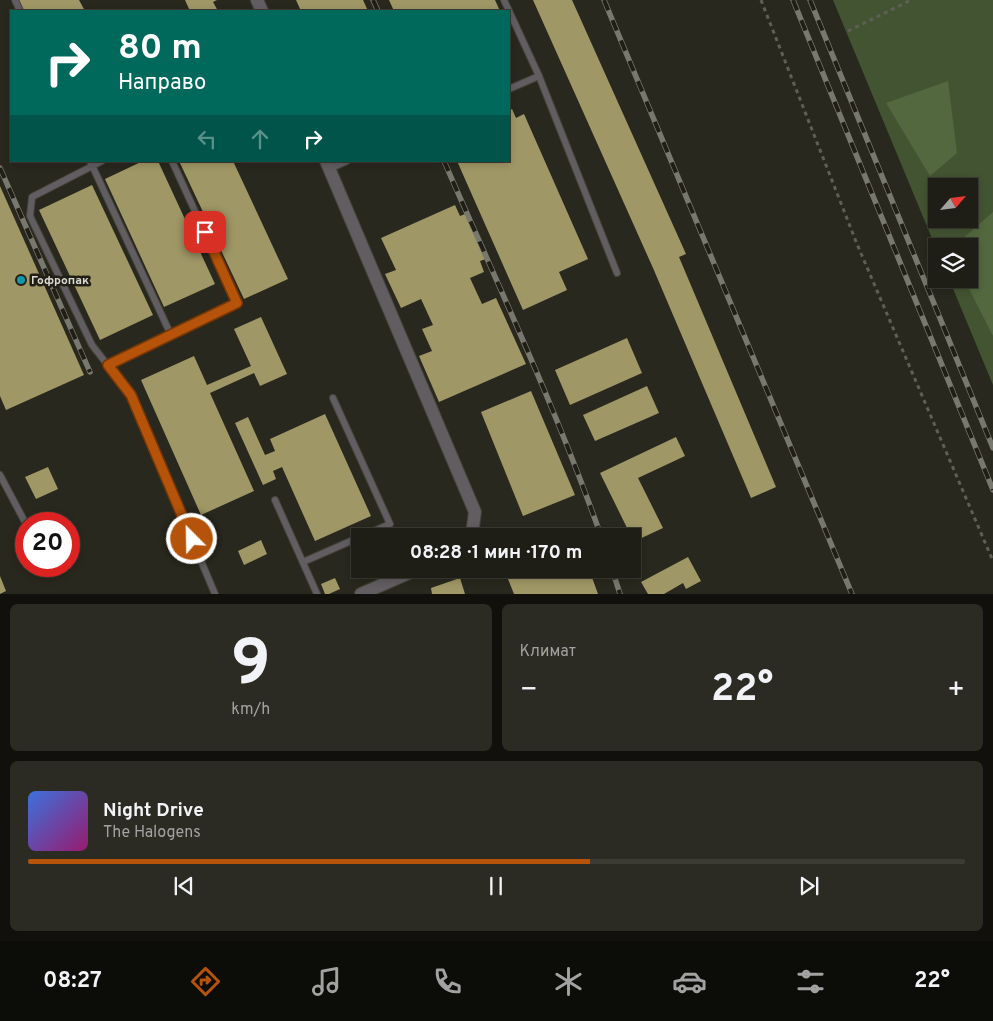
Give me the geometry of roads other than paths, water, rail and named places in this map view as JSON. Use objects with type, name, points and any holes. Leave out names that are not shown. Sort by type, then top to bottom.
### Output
[{"type":"street","points":[[327,165],[475,512],[473,528]]},
{"type":"street","points":[[361,594],[397,578]]},
{"type":"lane","points":[[510,13],[538,76],[617,273]]},
{"type":"lane","points":[[510,89],[538,76]]},
{"type":"lane","points":[[108,365],[237,303],[172,162]]},
{"type":"lane","points":[[327,165],[342,162]]},
{"type":"lane","points":[[171,335],[91,163],[32,197],[30,216],[92,345],[131,395],[215,594]]},
{"type":"lane","points":[[333,398],[390,524],[381,528]]},
{"type":"lane","points":[[0,475],[20,512]]},
{"type":"lane","points":[[275,500],[317,594]]},
{"type":"lane","points":[[304,562],[351,541]]},
{"type":"railway","points":[[373,0],[378,10]]},
{"type":"railway","points":[[604,0],[852,594]]},
{"type":"railway","points":[[793,0],[993,490]]},
{"type":"railway","points":[[810,0],[993,448]]},
{"type":"railway","points":[[444,162],[546,394],[598,528]]},
{"type":"railway","points":[[0,168],[90,372]]},
{"type":"railway","points":[[615,578],[620,594]]},
{"type":"place","name":"Гофропак","points":[[21,280]]}]
